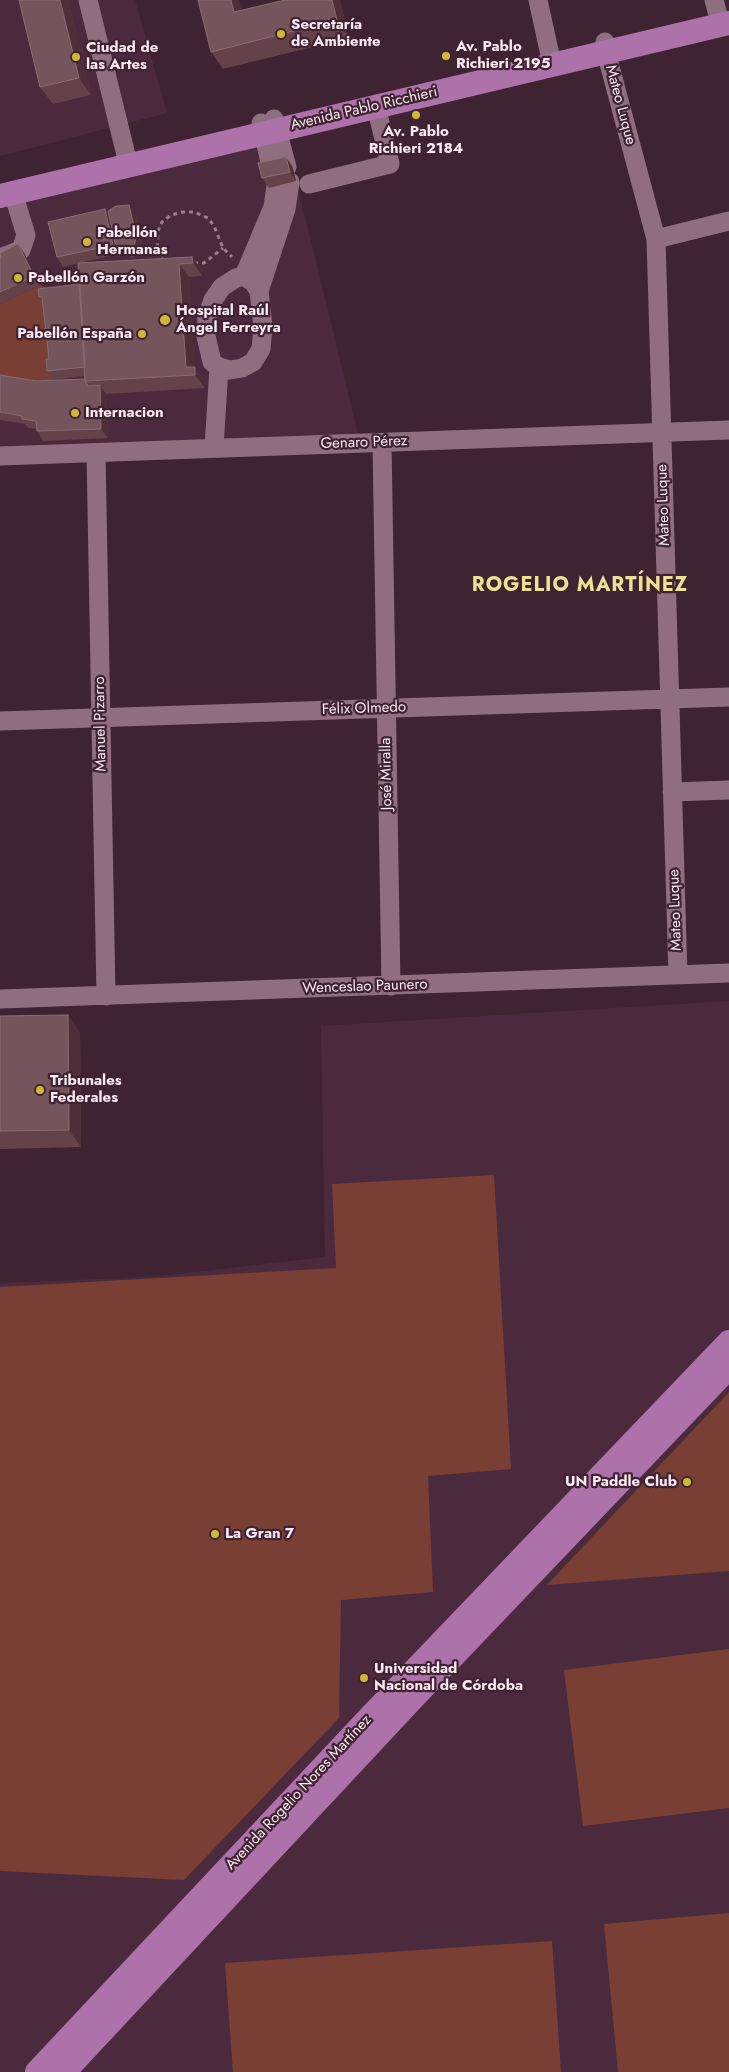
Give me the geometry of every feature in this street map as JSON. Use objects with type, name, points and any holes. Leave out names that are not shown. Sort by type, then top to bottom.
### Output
[{"type":"main road","name":"Avenida Pablo Ricchieri","points":[[4,191],[126,155],[376,106],[606,47],[722,13]]},
{"type":"main road","name":"Avenida Pablo Ricchieri","points":[[4,191],[550,55],[606,47]]},
{"type":"main road","name":"Avenida Rogelio Nores Martínez","points":[[36,2072],[370,1717],[729,1342]]},
{"type":"main road","name":"Avenida Rogelio Nores Martínez","points":[[64,2072],[412,1699],[729,1367]]},
{"type":"street","points":[[88,0],[126,155]]},
{"type":"street","points":[[538,0],[550,55]]},
{"type":"street","name":"Mateo Luque","points":[[606,47],[656,239],[678,975]]},
{"type":"street","points":[[287,178],[390,164],[376,106]]},
{"type":"street","points":[[269,126],[287,178],[286,209],[259,291],[263,327],[261,349],[253,362],[242,368],[230,370],[219,367],[212,362],[206,336],[207,317],[213,300],[226,284],[244,276],[287,178]]},
{"type":"street","points":[[0,258],[21,250],[26,235],[4,191]]},
{"type":"street","points":[[656,239],[729,221]]},
{"type":"street","points":[[244,276],[253,282],[259,291]]},
{"type":"street","points":[[214,448],[219,367]]},
{"type":"street","name":"Genaro Pérez","points":[[0,456],[729,430]]},
{"type":"street","name":"José Miralla","points":[[382,442],[391,986]]},
{"type":"street","name":"Manuel Pizarro","points":[[96,453],[106,996]]},
{"type":"street","name":"Félix Olmedo","points":[[0,721],[729,697]]},
{"type":"street","points":[[672,792],[729,790]]},
{"type":"street","name":"Wenceslao Paunero","points":[[0,999],[729,974]]},
{"type":"path","points":[[170,265],[162,260],[158,252],[156,242],[158,231],[162,222],[171,215],[183,212],[194,212],[208,218],[214,226],[223,248],[232,257]]},
{"type":"path","points":[[187,264],[204,262],[223,248]]},
{"type":"path","points":[[206,336],[263,327]]},
{"type":"shaded area","name":"Ciudad de las Artes","points":[[0,0],[135,0],[167,113],[0,156]]},
{"type":"shaded area","name":"Hospital Raúl Ángel Ferreyra","points":[[285,135],[359,438],[0,451],[0,202]]},
{"type":"shaded area","points":[[40,285],[66,296],[53,380],[55,390],[0,383],[0,304]]},
{"type":"shaded area","name":"Universidad Nacional de Córdoba","points":[[729,1001],[729,2072],[0,2072],[0,1283],[152,1277],[325,1257],[321,1026]]},
{"type":"shaded area","name":"La Gran 7","points":[[494,1175],[511,1469],[428,1476],[433,1592],[341,1600],[339,1718],[184,1880],[0,1871],[0,1287],[336,1268],[332,1184]]},
{"type":"shaded area","name":"UN Paddle Club","points":[[729,1392],[729,1571],[547,1585]]},
{"type":"shaded area","points":[[729,1649],[729,1808],[583,1826],[564,1670]]},
{"type":"shaded area","points":[[729,1913],[729,2072],[618,2072],[604,1924]]},
{"type":"shaded area","points":[[552,1941],[561,2072],[233,2072],[225,1963]]},
{"type":"building","points":[[19,0],[60,0],[79,78],[40,87]]},
{"type":"building","points":[[198,0],[231,0],[234,12],[285,0],[332,0],[337,20],[211,52]]},
{"type":"building","points":[[286,157],[290,172],[262,178],[258,163]]},
{"type":"building","points":[[129,205],[136,235],[135,243],[127,248],[115,243],[108,211],[116,206]]},
{"type":"building","name":"Pabellón Hermanas","points":[[105,209],[113,245],[57,257],[48,222]]},
{"type":"building","name":"Pabellón Garzón","points":[[18,244],[34,276],[0,292],[0,253]]},
{"type":"building","name":"Pabellón España","points":[[192,257],[193,263],[179,264],[186,367],[195,367],[195,375],[85,381],[78,263]]},
{"type":"building","points":[[80,284],[85,367],[47,371],[46,359],[49,359],[42,297],[39,297],[38,289]]},
{"type":"building","points":[[0,375],[36,381],[85,379],[88,386],[100,385],[101,429],[37,431],[36,421],[0,412]]},
{"type":"building","name":"Tribunales Federales","points":[[68,1015],[69,1130],[0,1131],[0,1016]]},
{"type":"place","name":"Secretaría de Ambiente","points":[[281,34]]},
{"type":"place","name":"Av. Pablo Richieri 2195","points":[[446,56]]},
{"type":"place","name":"Ciudad de las Artes","points":[[76,57]]},
{"type":"place","name":"Av. Pablo Richieri 2184","points":[[416,115]]},
{"type":"place","name":"Pabellón Hermanas","points":[[87,242]]},
{"type":"place","name":"Pabellón Garzón","points":[[18,278]]},
{"type":"place","name":"Hospital Raúl Ángel Ferreyra","points":[[165,320]]},
{"type":"place","name":"Pabellón España","points":[[142,334]]},
{"type":"place","name":"Internacion","points":[[75,413]]},
{"type":"place","name":"Tribunales Federales","points":[[40,1090]]},
{"type":"place","name":"UN Paddle Club","points":[[687,1482]]},
{"type":"place","name":"La Gran 7","points":[[215,1534]]},
{"type":"place","name":"Universidad Nacional de Córdoba","points":[[364,1678]]},
{"type":"district","name":"ROGELIO MARTÍNEZ","points":[[580,586]]}]
